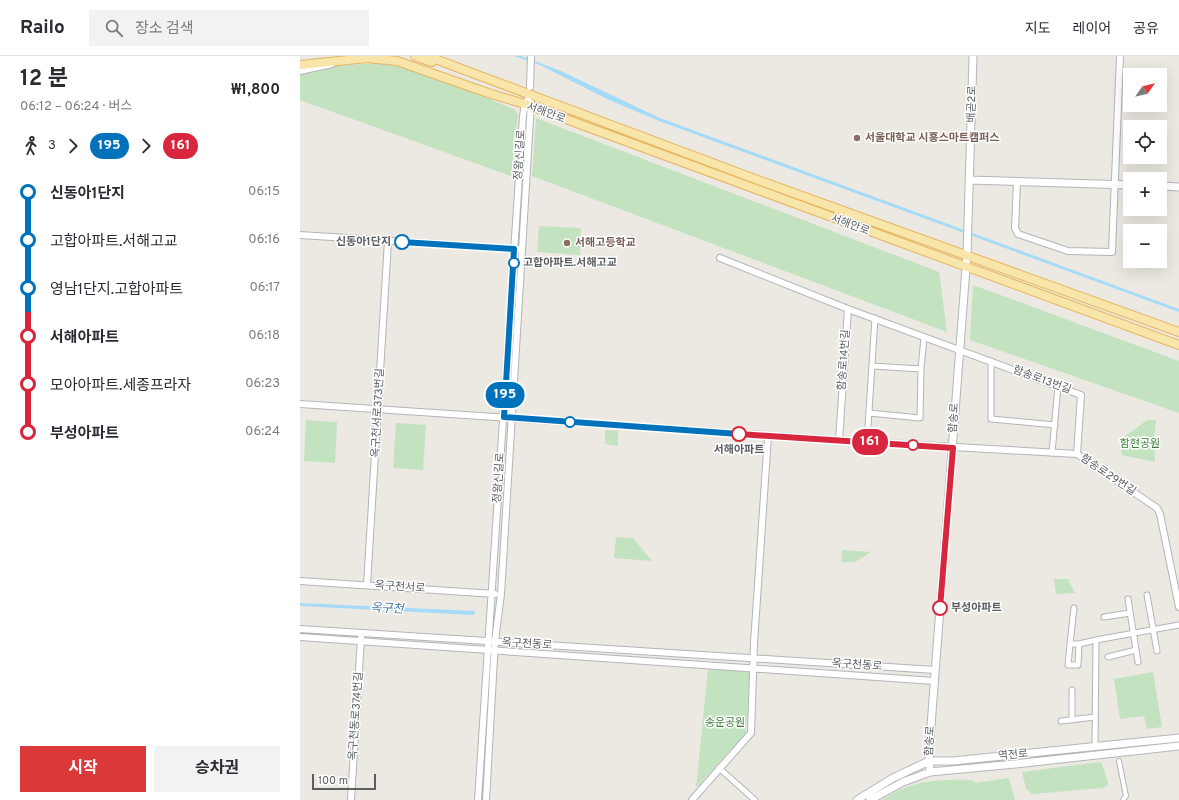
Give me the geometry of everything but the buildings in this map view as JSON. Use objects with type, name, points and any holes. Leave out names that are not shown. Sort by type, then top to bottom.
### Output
[{"type":"main road","points":[[398,56],[467,78]]},
{"type":"main road","points":[[415,56],[467,78]]},
{"type":"main road","name":"서해안로","points":[[427,56],[1179,332]]},
{"type":"main road","name":"배곧2로","points":[[967,255],[966,244],[973,56]]},
{"type":"main road","name":"서해안로","points":[[300,65],[343,59],[367,58],[397,60],[526,105],[1179,345]]},
{"type":"main road","points":[[300,59],[343,59]]},
{"type":"main road","name":"서해안로","points":[[467,78],[528,92]]},
{"type":"main road","name":"서해안로","points":[[467,78],[526,105]]},
{"type":"main road","points":[[969,180],[1123,186]]},
{"type":"main road","points":[[1167,186],[1179,187]]},
{"type":"main road","name":"함송로","points":[[930,772],[929,761],[934,681],[967,255]]},
{"type":"main road","name":"역전로","points":[[857,800],[893,778],[929,761],[953,761],[1179,738]]},
{"type":"main road","name":"역전로","points":[[870,800],[903,782],[930,772],[1179,746]]},
{"type":"street","points":[[528,92],[532,56]]},
{"type":"street","points":[[1017,182],[1014,228],[1018,234],[1068,251],[1112,252],[1120,56]]},
{"type":"street","points":[[300,70],[313,70],[343,59]]},
{"type":"street","name":"정왕신길로","points":[[478,800],[523,116],[528,92]]},
{"type":"street","name":"정왕신길로","points":[[486,800],[495,641],[501,594],[523,250],[526,105]]},
{"type":"street","points":[[300,235],[523,250]]},
{"type":"street","name":"옥구천서로373번길","points":[[367,585],[388,241]]},
{"type":"street","points":[[720,258],[959,350]]},
{"type":"street","name":"함송로14번길","points":[[839,440],[848,308]]},
{"type":"street","points":[[867,442],[875,318]]},
{"type":"street","points":[[869,413],[920,418],[921,369],[924,337]]},
{"type":"street","name":"함송로13번길","points":[[959,350],[1082,395],[1077,454]]},
{"type":"street","points":[[991,361],[991,419],[1055,425]]},
{"type":"street","points":[[872,366],[921,369]]},
{"type":"street","points":[[1052,453],[1058,386]]},
{"type":"street","name":"함송로29번길","points":[[300,404],[953,448],[1077,454],[1157,508],[1160,514],[1179,607]]},
{"type":"street","points":[[692,800],[751,732],[768,436]]},
{"type":"street","name":"옥구천서로","points":[[300,581],[501,594]]},
{"type":"street","points":[[1147,595],[1157,651]]},
{"type":"street","points":[[1128,600],[1138,662]]},
{"type":"street","points":[[1074,608],[1068,665],[1078,665],[1079,644]]},
{"type":"street","points":[[1104,617],[1130,613]]},
{"type":"street","points":[[1070,644],[1079,644],[1179,625]]},
{"type":"street","name":"옥구천동로","points":[[300,629],[935,670]]},
{"type":"street","name":"옥구천동로374번길","points":[[351,800],[361,633]]},
{"type":"street","name":"옥구천동로","points":[[300,638],[934,681]]},
{"type":"street","points":[[1095,747],[1096,640]]},
{"type":"street","points":[[1108,657],[1136,650]]},
{"type":"street","points":[[1072,690],[1072,720]]},
{"type":"street","points":[[1061,721],[1095,717]]},
{"type":"street","points":[[1117,760],[1125,799]]},
{"type":"street","points":[[719,768],[755,800]]},
{"type":"green space","points":[[376,63],[429,75],[514,109],[518,114],[511,176],[300,100],[300,72],[320,71],[336,66]]},
{"type":"green space","points":[[536,118],[939,272],[947,332],[532,176]]},
{"type":"green space","points":[[539,226],[581,228],[580,255],[537,252]]},
{"type":"green space","points":[[973,285],[1179,361],[1179,413],[970,340]]},
{"type":"green space","points":[[306,420],[337,422],[335,463],[304,461]]},
{"type":"green space","name":"함현공원","points":[[1147,420],[1156,420],[1154,437],[1155,462],[1122,455],[1120,440]]},
{"type":"green space","points":[[396,423],[426,425],[423,470],[393,468]]},
{"type":"green space","points":[[605,430],[618,431],[618,446],[605,444]]},
{"type":"green space","points":[[616,537],[633,538],[652,561],[614,558]]},
{"type":"green space","points":[[842,550],[871,552],[855,562],[841,562]]},
{"type":"green space","points":[[1054,579],[1068,579],[1075,593],[1056,594]]},
{"type":"green space","name":"송운공원","points":[[708,669],[750,672],[746,733],[696,788]]},
{"type":"green space","points":[[1153,672],[1162,727],[1147,729],[1144,716],[1120,719],[1114,679]]},
{"type":"green space","points":[[1100,762],[1108,782],[1108,785],[1103,788],[1032,794],[1026,789],[1022,772]]},
{"type":"green space","points":[[1009,778],[1015,800],[882,800],[904,788],[925,782],[972,780],[976,783]]},
{"type":"water","points":[[514,56],[521,56],[561,71],[660,118],[1179,309],[1179,312],[659,121],[607,99],[540,65]]},
{"type":"water","name":"옥구천","points":[[300,603],[475,611],[474,615],[300,606]]},
{"type":"bus line","name":"195","points":[[402,242],[514,249],[504,417],[739,434]]},
{"type":"bus line","name":"161","points":[[739,434],[953,448],[940,608]]},
{"type":"place","name":"서울대학교 시흥스마트캠퍼스","points":[[857,138]]},
{"type":"place","name":"신동아1단지","points":[[402,242]]},
{"type":"place","name":"서해고등학교","points":[[567,243]]},
{"type":"place","name":"고합아파트.서해고교","points":[[514,263]]},
{"type":"place","name":"서해아파트","points":[[739,434]]},
{"type":"place","name":"부성아파트","points":[[940,608]]}]
